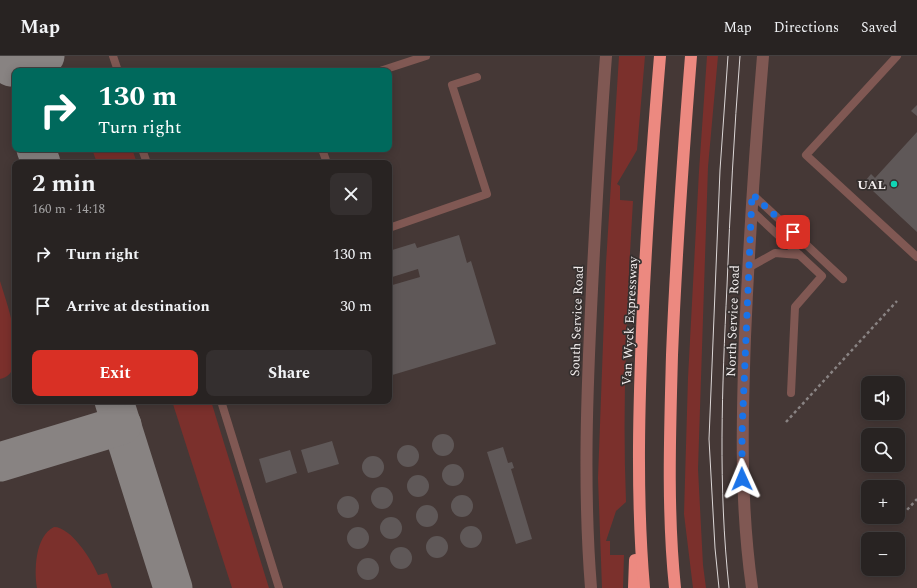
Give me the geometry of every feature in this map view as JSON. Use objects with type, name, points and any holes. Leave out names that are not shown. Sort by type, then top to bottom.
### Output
[{"type":"highway","name":"Van Wyck Expressway","points":[[644,588],[639,509],[641,349],[650,189],[660,56]]},
{"type":"highway","points":[[675,588],[671,529],[670,422],[677,248],[691,56]]},
{"type":"highway","points":[[634,588],[639,509]]},
{"type":"street","name":"South Service Road","points":[[591,588],[585,493],[587,405],[596,200],[606,56]]},
{"type":"street","name":"North Service Road","points":[[752,588],[746,531],[742,452],[751,210],[763,56]]},
{"type":"lane","points":[[113,56],[117,68]]},
{"type":"lane","points":[[389,68],[426,56]]},
{"type":"lane","points":[[897,56],[806,155],[917,257]]},
{"type":"lane","points":[[392,227],[487,194],[452,85],[477,77]]},
{"type":"lane","points":[[752,194],[843,279]]},
{"type":"lane","points":[[751,210],[822,276],[795,307],[791,393]]},
{"type":"lane","points":[[748,268],[775,254],[800,255]]},
{"type":"lane","points":[[222,404],[279,588]]},
{"type":"path","points":[[786,422],[897,301]]},
{"type":"path","points":[[905,512],[917,499]]},
{"type":"shaded area","points":[[0,56],[917,56],[917,588],[0,588]]},
{"type":"shaded area","points":[[619,56],[645,56],[637,150],[617,184],[620,186],[620,200],[633,201],[625,389],[626,502],[616,511],[606,541],[610,541],[610,555],[624,555],[623,588],[602,588],[598,478],[606,263]]},
{"type":"shaded area","points":[[707,56],[718,56],[708,167],[698,469],[703,565],[706,588],[693,588],[684,514],[688,378],[699,171]]},
{"type":"shaded area","points":[[93,152],[133,152],[136,160],[96,160]]},
{"type":"shaded area","points":[[0,281],[12,323],[12,370],[10,374],[0,379]]},
{"type":"shaded area","points":[[173,404],[212,404],[269,588],[232,588]]},
{"type":"shaded area","points":[[54,527],[61,528],[74,538],[86,553],[98,575],[107,573],[112,588],[37,588],[36,564],[39,546],[43,538]]},
{"type":"building","points":[[917,105],[917,116],[911,111]]},
{"type":"building","name":"UAL","points":[[917,132],[917,232],[873,191],[875,188],[866,180],[871,174],[875,178]]},
{"type":"building","points":[[459,235],[467,263],[471,261],[496,344],[392,375],[392,285],[420,277],[418,269],[392,277],[392,250],[415,243],[417,248]]},
{"type":"building","points":[[443,434],[451,437],[454,445],[451,453],[443,456],[435,453],[432,445],[435,437]]},
{"type":"building","points":[[332,441],[339,464],[308,473],[301,450]]},
{"type":"building","points":[[408,445],[416,448],[419,456],[416,464],[408,467],[400,464],[397,456],[400,448]]},
{"type":"building","points":[[503,447],[508,463],[512,462],[514,468],[511,469],[532,539],[516,544],[487,452]]},
{"type":"building","points":[[290,450],[297,473],[266,483],[259,459]]},
{"type":"building","points":[[373,456],[381,459],[384,467],[381,475],[373,478],[365,475],[362,467],[365,459]]},
{"type":"building","points":[[453,464],[461,467],[464,475],[461,483],[453,486],[445,483],[442,475],[445,467]]},
{"type":"building","points":[[418,475],[426,478],[429,486],[426,494],[418,497],[410,494],[407,486],[410,478]]},
{"type":"building","points":[[382,487],[390,490],[393,498],[390,506],[382,509],[374,506],[371,498],[374,490]]},
{"type":"building","points":[[462,495],[470,498],[473,506],[470,514],[462,517],[454,514],[451,506],[454,498]]},
{"type":"building","points":[[348,496],[356,499],[359,507],[356,515],[348,518],[340,515],[337,507],[340,499]]},
{"type":"building","points":[[427,505],[435,508],[438,516],[435,524],[427,527],[419,524],[416,516],[419,508]]},
{"type":"building","points":[[391,517],[399,520],[402,528],[399,536],[391,539],[383,536],[380,528],[383,520]]},
{"type":"building","points":[[471,526],[479,529],[482,537],[479,545],[471,548],[463,545],[460,537],[463,529]]},
{"type":"building","points":[[358,527],[366,530],[369,538],[366,546],[358,549],[350,546],[347,538],[350,530]]},
{"type":"building","points":[[437,536],[445,539],[448,547],[445,555],[437,558],[429,555],[426,547],[429,539]]},
{"type":"building","points":[[401,547],[409,550],[412,558],[409,566],[401,569],[393,566],[390,558],[393,550]]},
{"type":"building","points":[[368,558],[376,561],[379,569],[376,577],[368,580],[360,577],[357,569],[360,561]]},
{"type":"taxiway","points":[[11,67],[45,56]]},
{"type":"taxiway","points":[[37,152],[40,160]]},
{"type":"taxiway","points":[[115,404],[173,588]]},
{"type":"taxiway","points":[[0,462],[122,425]]},
{"type":"tram line","points":[[719,588],[715,548],[709,439],[720,170],[728,56]]},
{"type":"tram line","points":[[729,588],[723,512],[722,437],[725,324],[740,56]]},
{"type":"place","name":"UAL","points":[[894,184]]},
{"type":"route","points":[[742,479],[742,433],[752,194],[793,232]]}]
